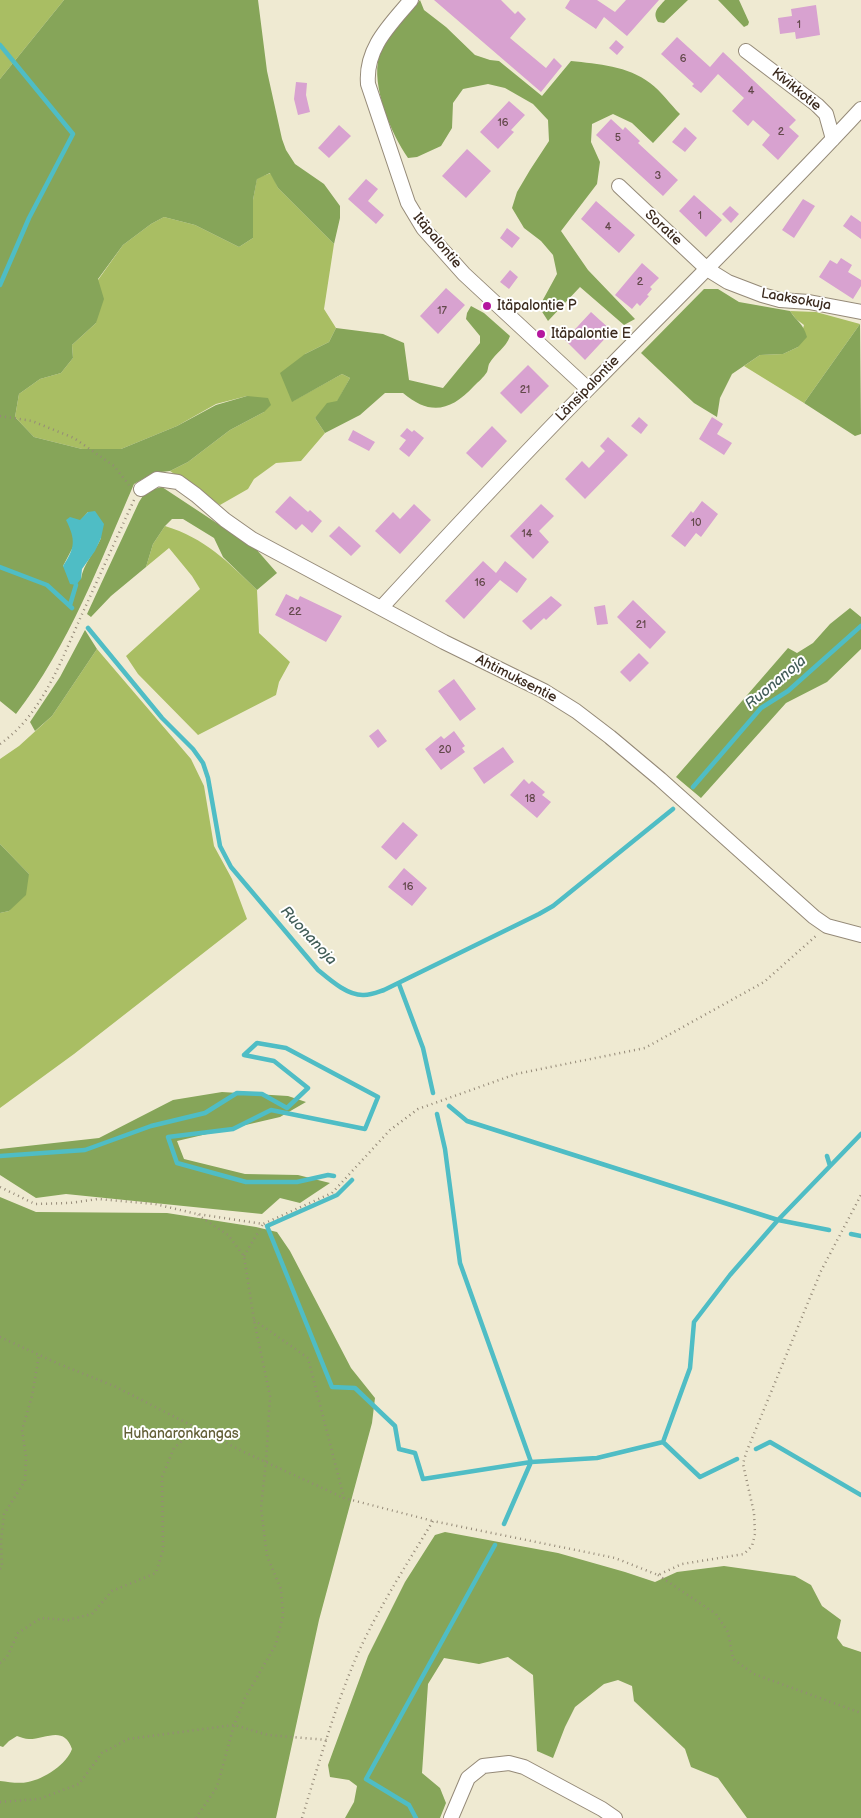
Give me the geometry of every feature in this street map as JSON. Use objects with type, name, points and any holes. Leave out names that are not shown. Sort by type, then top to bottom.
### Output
[{"type":"street","name":"Itäpalontie","points":[[411,0],[378,40],[369,61],[367,73],[368,84],[408,203],[423,228],[454,263],[588,389]]},
{"type":"street","name":"Kivikkotie","points":[[746,51],[817,105],[826,114],[833,139]]},
{"type":"street","name":"Länsipalontie","points":[[381,608],[450,532],[861,109]]},
{"type":"street","name":"Soratie","points":[[619,186],[707,269]]},
{"type":"street","name":"Laaksokuja","points":[[707,269],[728,282],[762,295],[780,300],[826,305],[861,312]]},
{"type":"street","name":"Ahtimuksentie","points":[[138,492],[158,479],[178,482],[252,540],[444,642],[544,691],[576,711],[660,779],[802,908],[827,926],[861,935]]},
{"type":"street","points":[[451,1818],[468,1778],[483,1766],[509,1763],[524,1767],[615,1818]]},
{"type":"path","points":[[0,416],[32,420],[74,438],[114,466],[138,492],[54,677],[21,726],[0,744]]},
{"type":"path","points":[[0,1187],[35,1204],[70,1203],[98,1199],[155,1204],[197,1214],[263,1224],[332,1193],[390,1130],[418,1109],[516,1074],[645,1048],[764,982],[827,926]]},
{"type":"path","points":[[658,1575],[682,1564],[744,1554],[752,1546],[755,1534],[754,1513],[743,1464],[746,1453],[821,1271],[861,1195]]},
{"type":"path","points":[[196,1818],[217,1787],[234,1725],[245,1698],[276,1644],[283,1616],[281,1589],[267,1556],[261,1508],[270,1396],[254,1320],[244,1256],[228,1235],[197,1214]]},
{"type":"path","points":[[244,1256],[263,1224]]},
{"type":"path","points":[[254,1320],[308,1358],[344,1498]]},
{"type":"path","points":[[0,1337],[58,1364],[114,1386],[244,1452],[344,1498],[433,1521],[615,1558],[658,1575],[716,1614],[728,1632],[733,1659],[754,1674],[861,1713]]},
{"type":"path","points":[[0,1569],[2,1566],[1,1542],[4,1514],[25,1481],[26,1456],[22,1430],[32,1396],[39,1355]]},
{"type":"path","points":[[0,1662],[7,1657],[18,1633],[41,1618],[68,1620],[92,1614],[112,1591],[156,1573],[163,1550],[162,1477],[174,1448],[198,1427]]},
{"type":"path","points":[[302,1818],[338,1705],[358,1654],[384,1602],[433,1521]]},
{"type":"path","points":[[0,1802],[39,1799],[79,1784],[102,1753],[128,1739],[234,1725],[268,1735],[327,1740]]},
{"type":"green space","points":[[0,0],[64,0],[0,79]]},
{"type":"green space","points":[[64,0],[258,0],[267,71],[286,150],[295,164],[324,184],[340,206],[340,218],[334,244],[278,188],[270,173],[257,179],[253,200],[253,238],[239,247],[195,225],[164,217],[151,224],[123,245],[98,279],[104,299],[96,323],[72,345],[73,358],[61,373],[40,379],[19,394],[15,417],[34,437],[82,449],[121,449],[177,426],[216,405],[247,396],[268,398],[271,405],[264,412],[230,430],[188,462],[170,471],[153,473],[134,484],[96,573],[68,632],[35,688],[16,714],[0,701],[0,79]],"holes":[[[88,512],[101,538],[84,568],[81,579],[63,566],[73,547],[73,533]]]},
{"type":"green space","points":[[420,0],[424,10],[446,27],[475,55],[499,61],[542,96],[571,61],[592,63],[622,69],[641,77],[658,90],[680,114],[653,143],[632,123],[613,114],[592,124],[591,142],[600,162],[597,184],[561,231],[588,270],[635,319],[624,325],[580,287],[548,321],[539,307],[557,274],[553,255],[541,241],[524,228],[512,208],[517,192],[549,141],[548,120],[533,104],[505,88],[488,84],[463,89],[453,103],[452,128],[441,146],[417,157],[408,158],[395,136],[384,109],[380,95],[377,68],[379,56],[386,42]]},
{"type":"green space","points":[[665,0],[688,0],[664,23],[658,22],[656,13]]},
{"type":"green space","points":[[718,0],[739,0],[749,22],[748,25],[744,27]]},
{"type":"green space","points":[[271,173],[278,188],[334,244],[324,309],[336,328],[329,342],[305,354],[293,401],[342,374],[350,378],[337,402],[315,418],[325,433],[301,461],[276,463],[254,479],[248,489],[220,505],[170,471],[188,462],[230,430],[264,412],[247,396],[216,404],[177,426],[121,449],[82,449],[34,437],[15,417],[19,394],[40,379],[61,373],[73,358],[72,345],[96,323],[98,280],[123,245],[151,224],[164,217],[195,225],[239,247],[253,238],[253,200],[257,178]]},
{"type":"green space","points":[[704,289],[718,289],[739,302],[790,311],[802,326],[807,337],[798,347],[783,354],[760,355],[732,374],[720,398],[717,417],[694,403],[641,353]]},
{"type":"green space","points":[[471,306],[484,313],[510,336],[506,344],[491,360],[484,376],[457,401],[440,408],[431,407],[422,405],[403,393],[385,393],[360,415],[325,433],[315,418],[327,403],[337,401],[350,378],[342,374],[292,402],[280,373],[305,354],[329,342],[336,328],[383,334],[404,343],[409,380],[443,388],[480,343],[480,336],[466,319]]},
{"type":"green space","points":[[790,311],[816,312],[860,324],[804,403],[744,366],[760,355],[783,354],[798,347],[804,325]]},
{"type":"green space","points":[[860,324],[861,434],[855,436],[804,403]]},
{"type":"green space","points":[[162,487],[256,549],[277,573],[257,590],[223,557],[214,538],[183,519],[172,519],[153,544],[146,567],[111,596],[91,617],[87,614],[139,502],[146,491]]},
{"type":"green space","points":[[165,526],[204,544],[226,561],[257,590],[259,633],[290,662],[279,682],[276,695],[198,735],[138,674],[126,656],[200,589],[169,548],[146,567],[153,544]]},
{"type":"green space","points":[[850,608],[861,617],[861,649],[827,682],[786,703],[701,798],[676,777],[788,648],[797,653],[813,643],[830,624]]},
{"type":"green space","points":[[85,630],[97,649],[52,716],[35,731],[30,722],[60,677]]},
{"type":"green space","points":[[97,649],[191,759],[204,786],[214,846],[232,879],[247,919],[74,1054],[0,1108],[0,913],[9,911],[29,874],[0,844],[0,759],[19,746],[52,716]]},
{"type":"green space","points":[[0,844],[29,874],[26,895],[9,911],[0,913]]},
{"type":"green space","points":[[222,1092],[288,1096],[306,1102],[280,1117],[177,1141],[184,1159],[245,1174],[298,1175],[330,1183],[300,1203],[280,1198],[262,1214],[66,1194],[36,1198],[0,1175],[0,1149],[99,1138],[173,1100]]},
{"type":"green space","name":"Huhanaronkangas","points":[[0,1197],[36,1212],[167,1213],[277,1232],[290,1251],[351,1368],[375,1398],[372,1423],[319,1620],[276,1818],[0,1818],[0,1781],[25,1783],[41,1778],[60,1765],[72,1749],[69,1742],[59,1735],[29,1739],[17,1736],[3,1747],[0,1746]]},
{"type":"green space","points":[[445,1532],[558,1553],[655,1582],[677,1572],[724,1566],[795,1576],[811,1585],[822,1606],[841,1620],[837,1638],[843,1646],[861,1652],[861,1818],[747,1818],[718,1778],[691,1767],[685,1749],[634,1701],[632,1686],[618,1680],[604,1684],[575,1707],[553,1758],[537,1751],[533,1675],[508,1657],[479,1664],[444,1658],[428,1684],[422,1773],[440,1788],[446,1803],[440,1818],[345,1818],[354,1802],[357,1786],[349,1780],[330,1777],[328,1765],[368,1656],[405,1582],[435,1535]]},
{"type":"water","points":[[95,511],[104,524],[101,538],[95,551],[82,569],[81,579],[76,585],[70,584],[63,566],[73,544],[66,520],[70,517],[80,520],[88,512]]},
{"type":"building","points":[[434,0],[501,0],[515,14],[518,11],[526,19],[510,38],[546,68],[554,58],[562,66],[541,92]]},
{"type":"building","points":[[570,0],[597,0],[615,12],[626,0],[659,0],[627,36],[604,17],[596,29],[565,8]]},
{"type":"building","points":[[816,5],[820,35],[796,39],[795,32],[780,34],[778,18],[792,16],[791,9]]},
{"type":"building","points":[[677,37],[710,67],[723,52],[796,120],[789,127],[799,136],[778,160],[762,145],[770,135],[753,120],[748,126],[732,111],[744,98],[718,74],[701,93],[692,86],[694,84],[661,54]]},
{"type":"building","points":[[616,40],[624,47],[617,55],[609,48]]},
{"type":"building","points":[[296,82],[307,83],[306,95],[310,112],[298,115],[294,99]]},
{"type":"building","points":[[509,101],[525,115],[511,130],[514,132],[498,149],[480,132]]},
{"type":"building","points":[[611,119],[623,130],[625,127],[640,141],[638,143],[678,180],[663,196],[596,135]]},
{"type":"building","points":[[339,125],[351,136],[329,158],[318,148]]},
{"type":"building","points":[[685,127],[697,138],[685,152],[672,142]]},
{"type":"building","points":[[467,149],[491,171],[466,198],[442,176]]},
{"type":"building","points":[[366,179],[378,189],[368,201],[384,215],[376,224],[348,199]]},
{"type":"building","points":[[694,195],[722,220],[706,237],[679,211]]},
{"type":"building","points":[[803,199],[815,206],[794,238],[782,230]]},
{"type":"building","points":[[596,201],[635,235],[619,253],[581,219]]},
{"type":"building","points":[[730,206],[739,214],[731,223],[722,214]]},
{"type":"building","points":[[851,215],[861,222],[861,239],[843,226]]},
{"type":"building","points":[[507,228],[520,238],[512,248],[500,238]]},
{"type":"building","points":[[841,258],[852,265],[848,272],[861,280],[861,286],[853,299],[819,277],[830,260],[837,264]]},
{"type":"building","points":[[642,263],[659,278],[650,287],[652,289],[647,295],[649,296],[640,306],[637,303],[632,309],[615,295]]},
{"type":"building","points":[[510,270],[518,277],[509,289],[500,282]]},
{"type":"building","points":[[446,288],[465,305],[438,334],[420,316]]},
{"type":"building","points":[[591,312],[612,331],[585,360],[565,340]]},
{"type":"building","points":[[528,365],[549,386],[521,414],[500,393]]},
{"type":"building","points":[[639,417],[648,425],[641,434],[631,426]]},
{"type":"building","points":[[712,417],[723,424],[717,434],[732,443],[724,455],[699,439]]},
{"type":"building","points":[[492,426],[507,441],[482,468],[466,453]]},
{"type":"building","points":[[407,428],[412,432],[414,430],[424,438],[409,457],[399,449],[406,440],[400,436]]},
{"type":"building","points":[[353,430],[375,442],[369,451],[348,440]]},
{"type":"building","points":[[608,437],[628,455],[585,499],[565,479],[582,461],[589,468],[605,451],[600,446]]},
{"type":"building","points":[[290,496],[308,512],[310,510],[322,521],[312,533],[302,524],[296,530],[275,512]]},
{"type":"building","points":[[702,501],[718,514],[701,537],[696,533],[685,547],[671,536],[691,511],[693,513]]},
{"type":"building","points":[[414,504],[431,520],[400,554],[375,531],[393,512],[400,519]]},
{"type":"building","points":[[541,504],[554,516],[539,531],[549,542],[533,559],[510,536]]},
{"type":"building","points":[[339,526],[361,546],[351,556],[329,536]]},
{"type":"building","points":[[483,561],[496,573],[505,561],[527,579],[517,593],[500,580],[464,619],[445,601]]},
{"type":"building","points":[[286,594],[298,600],[300,596],[342,616],[326,642],[275,615]]},
{"type":"building","points":[[551,596],[562,605],[546,620],[544,618],[531,630],[522,621]]},
{"type":"building","points":[[633,600],[666,632],[650,649],[617,617]]},
{"type":"building","points":[[605,605],[608,624],[597,625],[594,607]]},
{"type":"building","points":[[639,653],[649,663],[630,682],[620,672]]},
{"type":"building","points":[[454,679],[476,709],[460,721],[438,691]]},
{"type":"building","points":[[378,729],[387,741],[378,748],[369,736]]},
{"type":"building","points":[[454,731],[465,746],[462,748],[465,752],[441,770],[425,749],[441,736],[444,739]]},
{"type":"building","points":[[503,747],[514,762],[484,784],[473,768]]},
{"type":"building","points":[[524,779],[529,784],[532,781],[545,792],[542,795],[551,802],[537,818],[510,795]]},
{"type":"building","points":[[403,822],[418,835],[396,860],[381,847]]},
{"type":"building","points":[[404,868],[427,888],[412,906],[388,887]]},
{"type":"waterway","points":[[0,45],[73,134],[29,218],[0,285]]},
{"type":"waterway","name":"Ruonanoja","points":[[0,567],[47,585],[72,608]]},
{"type":"waterway","points":[[70,605],[76,585]]},
{"type":"waterway","name":"Ruonanoja","points":[[693,787],[761,708],[788,691],[861,626]]},
{"type":"waterway","name":"Ruonanoja","points":[[88,628],[162,718],[193,749],[203,763],[208,778],[220,846],[231,867],[318,970],[339,987],[358,995],[367,995],[384,990],[553,906],[673,809]]},
{"type":"waterway","points":[[399,984],[423,1048],[433,1093]]},
{"type":"waterway","points":[[0,1156],[85,1150],[151,1126],[205,1113],[237,1093],[262,1094],[287,1108],[308,1088],[274,1061],[244,1055],[257,1043],[286,1048],[378,1097],[365,1129],[271,1110],[233,1129],[168,1137],[177,1163],[246,1182],[297,1182],[328,1175],[334,1176]]},
{"type":"waterway","points":[[449,1106],[467,1121],[778,1220],[829,1230]]},
{"type":"waterway","points":[[437,1114],[445,1149],[460,1263],[531,1462],[504,1524]]},
{"type":"waterway","points":[[663,1442],[690,1368],[694,1322],[730,1275],[778,1220],[861,1134]]},
{"type":"waterway","points":[[827,1156],[830,1166]]},
{"type":"waterway","points":[[352,1180],[337,1195],[267,1226],[332,1387],[355,1388],[395,1426],[399,1449],[415,1453],[423,1479],[531,1462],[597,1458],[663,1442],[700,1477],[737,1459]]},
{"type":"waterway","points":[[851,1234],[861,1236]]},
{"type":"waterway","points":[[756,1449],[770,1442],[861,1495]]},
{"type":"waterway","points":[[416,1818],[409,1805],[366,1779],[495,1545]]},
{"type":"place","name":"Itäpalontie P","points":[[487,306]]},
{"type":"place","name":"Itäpalontie E","points":[[541,334]]}]
